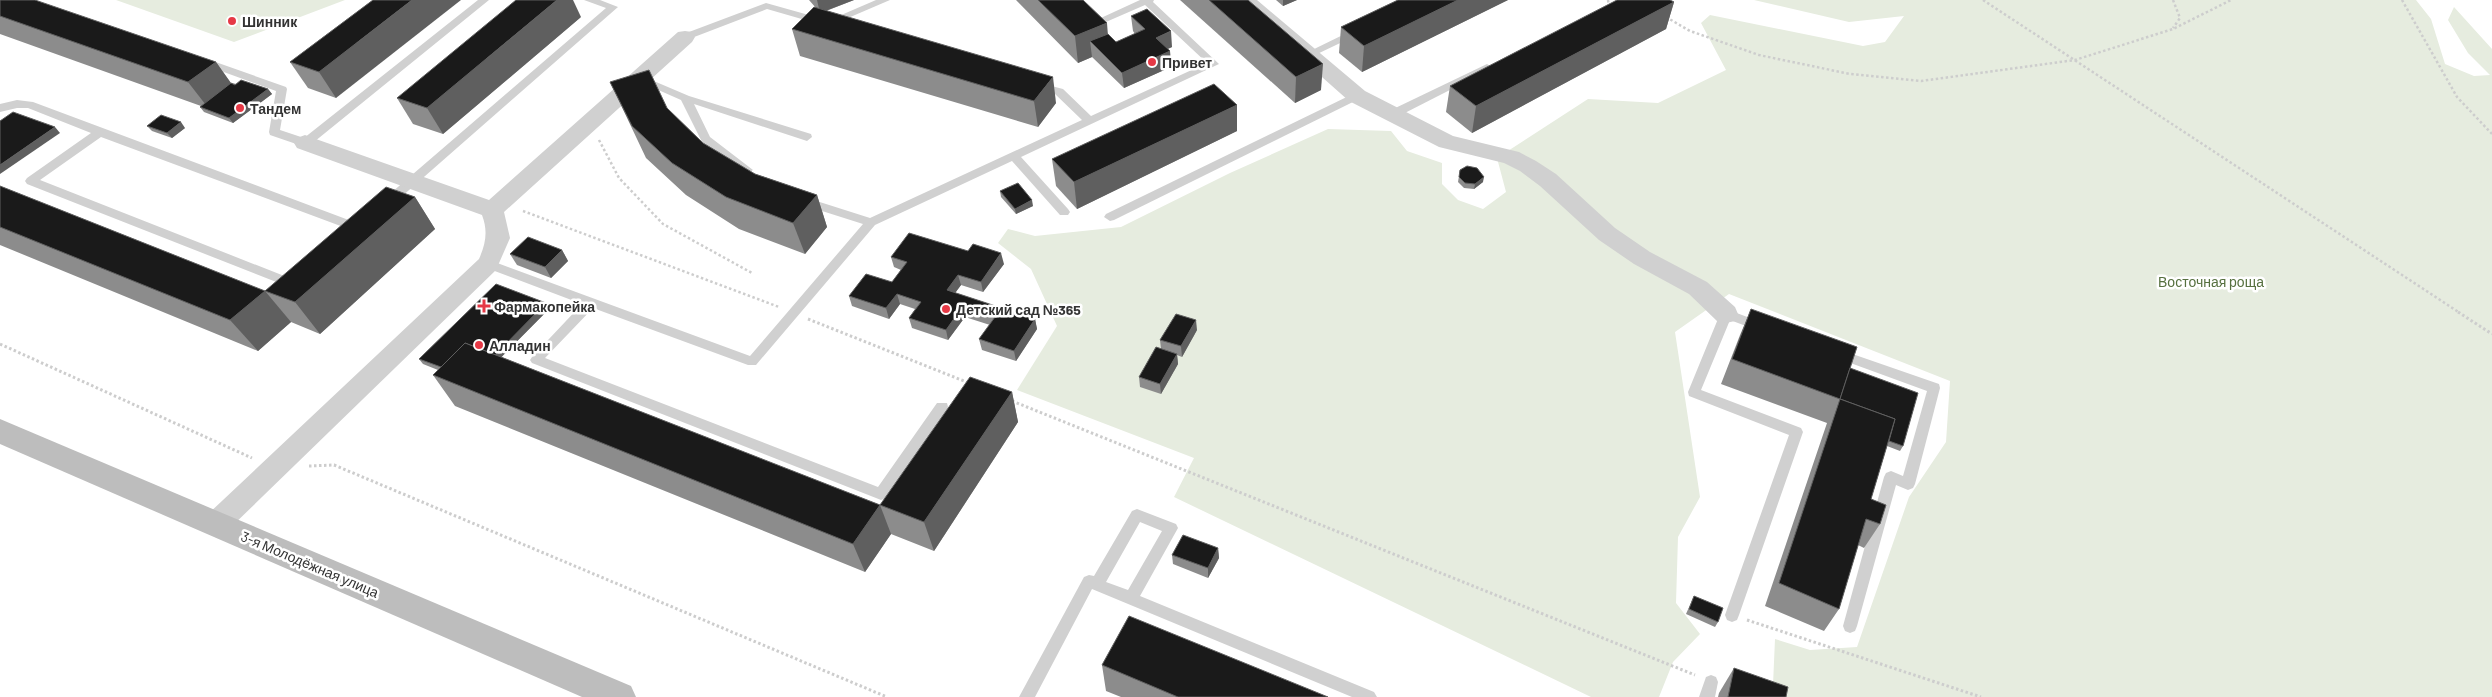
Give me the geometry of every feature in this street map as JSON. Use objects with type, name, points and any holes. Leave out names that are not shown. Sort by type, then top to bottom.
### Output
[{"type":"main road","name":"3-я Молодёжная улица","points":[[0,431],[619,697]]},
{"type":"street","points":[[1245,0],[1357,96],[1447,142],[1511,157],[1528,166],[1548,180],[1607,234],[1642,258],[1698,288],[1726,314]]},
{"type":"street","points":[[497,206],[685,37]]},
{"type":"street","points":[[305,143],[412,181],[497,206]]},
{"type":"street","points":[[216,524],[488,264],[499,242],[497,206]]},
{"type":"lane","points":[[190,57],[282,89],[274,132],[305,143],[484,0]]},
{"type":"lane","points":[[378,210],[613,7],[589,0]]},
{"type":"lane","points":[[827,23],[885,0]]},
{"type":"lane","points":[[488,264],[752,362],[871,222],[1214,64],[1148,0],[1095,23]]},
{"type":"lane","points":[[685,37],[766,6],[845,29]]},
{"type":"lane","points":[[1309,54],[1361,29]]},
{"type":"lane","points":[[1391,115],[1495,63]]},
{"type":"lane","points":[[640,78],[685,98],[807,137]]},
{"type":"lane","points":[[1031,83],[1059,92],[1089,122]]},
{"type":"lane","points":[[1110,217],[1357,96]]},
{"type":"lane","points":[[685,98],[706,139],[755,175]]},
{"type":"lane","points":[[0,108],[17,104],[29,106],[358,228]]},
{"type":"lane","points":[[100,132],[31,181],[293,284],[300,278]]},
{"type":"lane","points":[[1014,156],[1064,212]]},
{"type":"lane","points":[[794,198],[871,222]]},
{"type":"lane","points":[[591,302],[536,360],[881,494],[942,407]]},
{"type":"lane","points":[[1732,615],[1796,432],[1694,392],[1726,314],[1772,330]]},
{"type":"lane","points":[[1826,350],[1934,388],[1908,484],[1891,477],[1850,626]]},
{"type":"lane","points":[[1097,584],[1137,515],[1171,528],[1131,598]]},
{"type":"lane","points":[[1026,697],[1089,580],[1369,697]]},
{"type":"lane","points":[[1707,697],[1711,682]]},
{"type":"path","points":[[1608,0],[1609,6]]},
{"type":"path","points":[[1984,0],[2492,334]]},
{"type":"path","points":[[2173,0],[2180,18],[2173,29]]},
{"type":"path","points":[[1660,13],[1690,31],[1759,55],[1850,74],[1921,81],[2075,60],[2173,29],[2231,0]]},
{"type":"path","points":[[2402,0],[2457,96],[2492,134]]},
{"type":"path","points":[[590,122],[619,178],[663,224],[752,273]]},
{"type":"path","points":[[497,206],[793,313],[970,384]]},
{"type":"path","points":[[0,344],[274,468],[334,465],[887,697]]},
{"type":"path","points":[[1006,398],[1711,682]]},
{"type":"path","points":[[1732,615],[1982,697]]},
{"type":"green space","name":"Шинник","points":[[116,0],[345,0],[234,42]]},
{"type":"green space","name":"Восточная роща","points":[[1754,0],[2416,0],[2431,19],[2445,64],[2474,76],[2490,75],[2468,53],[2448,20],[2454,7],[2492,49],[2492,697],[1783,697],[1773,685],[1775,639],[1810,650],[1857,647],[1909,497],[1946,442],[1950,381],[1729,294],[1675,332],[1700,497],[1678,537],[1676,603],[1700,634],[1673,662],[1659,697],[1591,697],[1174,497],[1194,458],[1017,390],[1057,326],[1031,269],[998,243],[1008,229],[1035,236],[1121,227],[1230,173],[1328,129],[1391,131],[1407,151],[1442,163],[1442,184],[1458,200],[1483,209],[1506,192],[1497,158],[1588,99],[1658,103],[1726,70],[1701,23],[1710,15],[1863,46],[1885,42],[1904,16],[1849,22]]},
{"type":"building","points":[[0,0],[35,0],[216,62],[188,82],[0,16]]},
{"type":"building","points":[[373,0],[412,0],[319,72],[290,62]]},
{"type":"building","points":[[516,0],[557,0],[427,108],[397,98]]},
{"type":"building","points":[[1038,0],[1083,0],[1107,23],[1075,36]]},
{"type":"building","points":[[1209,0],[1248,0],[1323,64],[1296,77]]},
{"type":"building","points":[[1398,0],[1458,0],[1364,46],[1341,27]]},
{"type":"building","points":[[1617,0],[1670,0],[1674,2],[1476,106],[1450,86]]},
{"type":"building","points":[[814,7],[1053,77],[1034,101],[792,29]]},
{"type":"building","points":[[1147,9],[1171,31],[1156,38],[1170,51],[1122,73],[1090,41],[1108,34],[1116,42],[1145,29],[1131,16]]},
{"type":"building","points":[[649,70],[667,108],[703,143],[755,174],[817,195],[793,223],[726,197],[672,163],[632,126],[610,82]]},
{"type":"building","points":[[241,80],[268,89],[229,118],[200,107],[231,83],[235,85]]},
{"type":"building","points":[[1214,84],[1237,105],[1074,182],[1052,159]]},
{"type":"building","points":[[13,112],[55,127],[0,165],[0,121]]},
{"type":"building","points":[[161,115],[181,122],[167,133],[147,126]]},
{"type":"building","points":[[1467,166],[1477,168],[1484,177],[1475,184],[1465,183],[1459,177],[1460,170]]},
{"type":"building","points":[[1018,183],[1032,200],[1015,209],[1000,191]]},
{"type":"building","points":[[0,186],[265,291],[230,320],[0,227]]},
{"type":"building","points":[[386,187],[415,197],[295,302],[265,291]]},
{"type":"building","points":[[909,233],[968,251],[973,244],[1001,253],[981,282],[958,275],[947,290],[1035,319],[1014,351],[979,339],[995,317],[963,306],[946,330],[909,318],[921,302],[897,294],[886,308],[849,296],[866,274],[892,282],[907,262],[891,257]]},
{"type":"building","points":[[528,237],[562,250],[545,267],[510,254]]},
{"type":"building","name":"Алладин","points":[[496,284],[546,303],[495,355],[465,343],[441,367],[419,359]]},
{"type":"building","points":[[1751,309],[1857,347],[1840,399],[1732,359]]},
{"type":"building","points":[[1176,314],[1196,320],[1181,346],[1160,340]]},
{"type":"building","points":[[465,343],[880,505],[853,544],[433,375]]},
{"type":"building","points":[[1156,347],[1177,354],[1160,384],[1139,377]]},
{"type":"building","points":[[1850,368],[1918,393],[1903,446],[1889,441],[1895,419],[1840,399]]},
{"type":"building","points":[[970,377],[1012,392],[924,522],[880,505]]},
{"type":"building","points":[[1840,399],[1895,419],[1871,499],[1886,505],[1880,524],[1866,519],[1839,609],[1779,583]]},
{"type":"building","points":[[1183,535],[1218,548],[1208,568],[1172,555]]},
{"type":"building","points":[[1694,596],[1723,608],[1718,622],[1689,609]]},
{"type":"building","points":[[1129,616],[1328,697],[1178,697],[1102,665]]},
{"type":"building","points":[[1734,668],[1788,687],[1786,697],[1728,697]]},
{"type":"place","name":"Шинник","points":[[232,21]]},
{"type":"place","name":"Привет","points":[[1152,62]]},
{"type":"place","name":"Тандем","points":[[240,108]]},
{"type":"place","name":"Фармакопейка","points":[[484,306]]},
{"type":"place","name":"Детский сад №365","points":[[946,309]]},
{"type":"place","name":"Алладин","points":[[479,345]]}]
